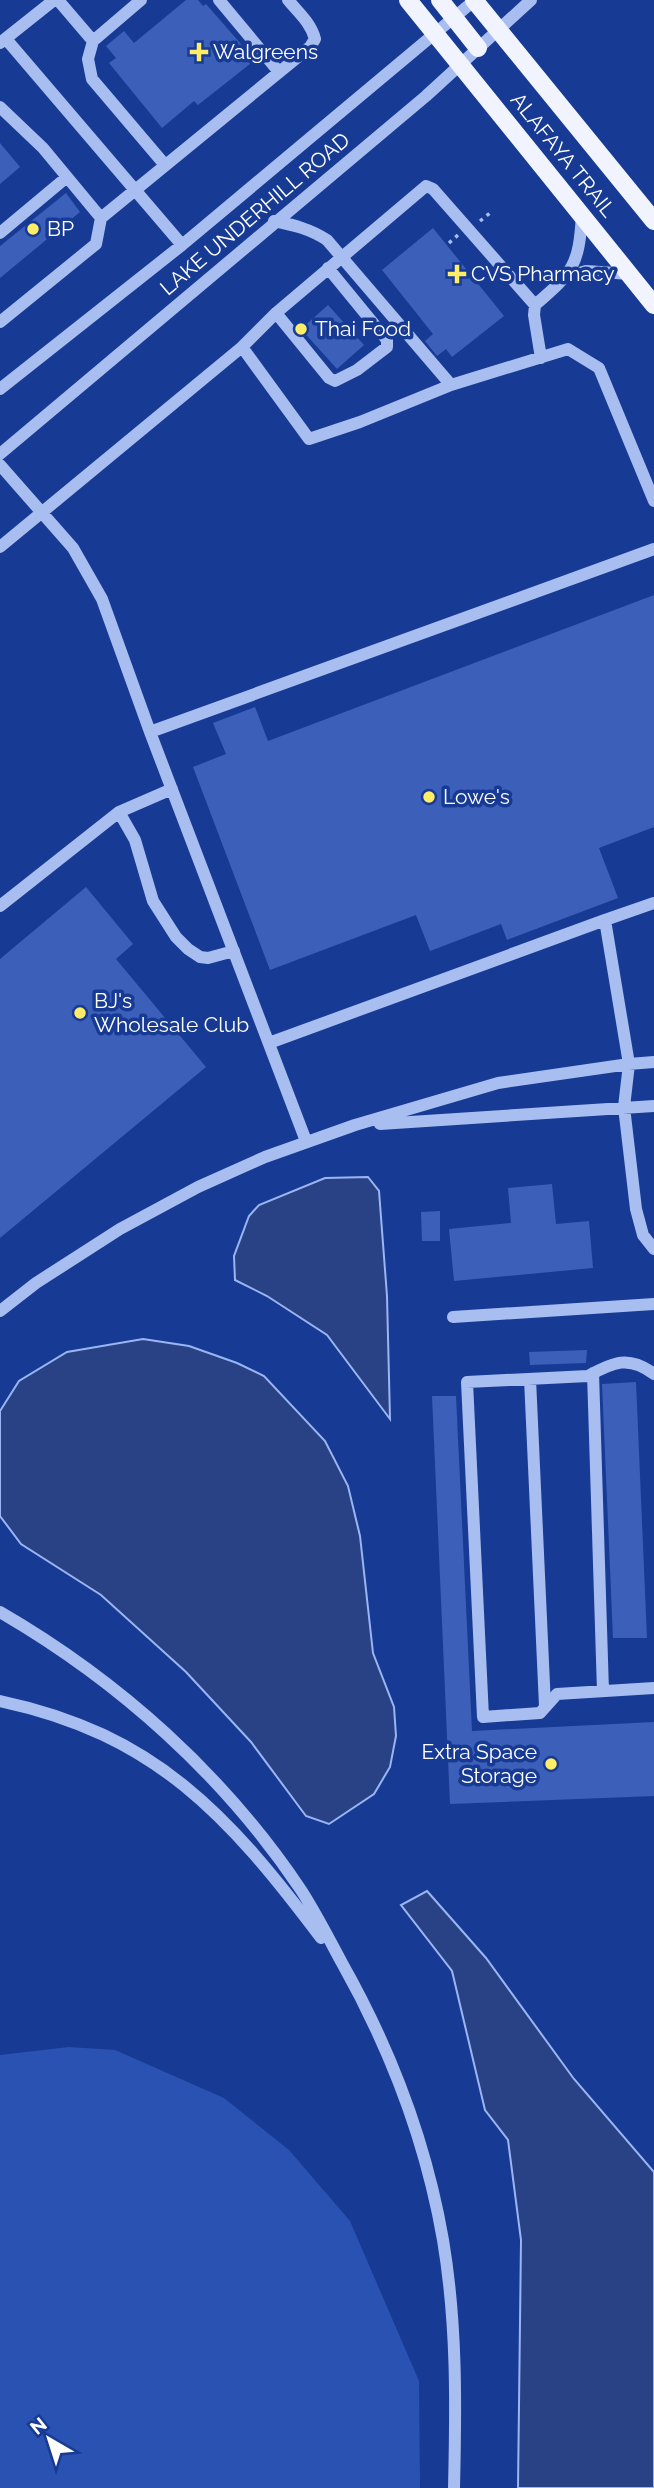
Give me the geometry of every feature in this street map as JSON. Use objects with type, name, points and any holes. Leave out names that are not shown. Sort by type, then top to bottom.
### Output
[{"type":"main road","name":"ALAFAYA TRAIL","points":[[408,0],[654,305]]},
{"type":"main road","points":[[440,0],[478,48]]},
{"type":"main road","name":"ALAFAYA TRAIL","points":[[475,0],[654,220]]},
{"type":"street","points":[[93,41],[56,0],[3,41],[182,244]]},
{"type":"street","points":[[141,0],[93,41],[88,59],[92,79],[165,164]]},
{"type":"street","points":[[219,0],[279,72]]},
{"type":"street","points":[[2,315],[96,244],[101,218],[134,189],[310,47],[315,39],[308,23],[288,0]]},
{"type":"street","name":"LAKE UNDERHILL ROAD","points":[[0,389],[182,244],[475,0]]},
{"type":"street","name":"LAKE UNDERHILL ROAD","points":[[0,453],[426,96],[531,0]]},
{"type":"street","points":[[0,107],[43,148],[101,218]]},
{"type":"street","points":[[0,233],[67,177]]},
{"type":"street","points":[[0,547],[242,346],[276,313],[426,186],[433,189],[535,305]]},
{"type":"street","points":[[541,358],[534,315],[535,305],[567,277],[576,259],[582,214]]},
{"type":"street","points":[[274,221],[296,225],[327,240],[451,385]]},
{"type":"street","points":[[276,313],[329,378],[335,381],[357,370],[387,347],[387,340],[328,268]]},
{"type":"street","points":[[567,277],[586,271],[630,274]]},
{"type":"street","points":[[242,346],[309,439],[360,422],[451,385],[568,349],[599,368],[654,501]]},
{"type":"street","points":[[0,465],[73,548],[102,599],[306,1142]]},
{"type":"street","points":[[150,732],[654,549]]},
{"type":"street","points":[[0,906],[119,812],[172,789]]},
{"type":"street","points":[[119,812],[135,840],[153,901],[177,937],[200,957],[208,958],[234,951]]},
{"type":"street","points":[[269,1043],[654,903]]},
{"type":"street","points":[[605,920],[629,1064],[624,1107],[636,1209],[643,1235],[654,1250]]},
{"type":"street","points":[[0,1311],[36,1283],[120,1229],[198,1187],[306,1142],[498,1083],[654,1062]]},
{"type":"street","points":[[355,1125],[654,1106]]},
{"type":"street","points":[[453,1317],[654,1304]]},
{"type":"street","points":[[654,1374],[634,1362],[604,1367],[588,1376],[467,1382],[483,1717],[540,1713],[557,1694],[654,1688]]},
{"type":"street","points":[[593,1373],[603,1691]]},
{"type":"street","points":[[530,1379],[545,1706]]},
{"type":"street","points":[[0,1612],[93,1673],[154,1721],[190,1756],[244,1814],[285,1867],[303,1893],[349,1974],[371,2017],[404,2095],[422,2148],[438,2214],[450,2283],[455,2348],[454,2488]]},
{"type":"street","points":[[0,1701],[51,1714],[97,1732],[136,1752],[182,1783],[228,1824],[261,1860],[349,1974]]},
{"type":"path","points":[[478,223],[490,213]]},
{"type":"shaded area","points":[[368,1177],[379,1191],[387,1296],[390,1419],[327,1335],[267,1296],[235,1280],[234,1256],[249,1216],[259,1205],[325,1178]]},
{"type":"shaded area","points":[[143,1339],[189,1346],[264,1376],[325,1441],[348,1486],[360,1536],[373,1653],[394,1707],[396,1736],[390,1767],[374,1794],[329,1824],[306,1816],[251,1742],[186,1672],[101,1595],[21,1544],[0,1516],[0,1411],[19,1381],[67,1352]]},
{"type":"shaded area","points":[[427,1891],[486,1958],[574,2079],[654,2172],[654,2488],[518,2488],[521,2240],[508,2140],[485,2110],[452,1971],[401,1905]]},
{"type":"shaded area","points":[[69,2047],[115,2050],[224,2098],[289,2150],[350,2221],[419,2381],[420,2488],[0,2488],[0,2055]]},
{"type":"building","points":[[186,0],[198,0],[203,6],[206,4],[255,60],[198,105],[194,101],[162,128],[109,63],[116,58],[106,46],[124,31],[134,43]]},
{"type":"building","points":[[0,143],[20,167],[0,184]]},
{"type":"building","points":[[66,193],[80,212],[0,278],[0,246]]},
{"type":"building","name":"CVS Pharmacy","points":[[433,228],[504,316],[452,357],[446,349],[437,356],[425,341],[433,334],[382,270]]},
{"type":"building","points":[[328,305],[364,345],[337,369],[301,329]]},
{"type":"building","name":"Lowe's","points":[[654,595],[654,827],[599,848],[618,898],[507,940],[501,924],[430,951],[416,915],[270,970],[193,767],[226,754],[213,723],[255,707],[268,741]]},
{"type":"building","name":"BJ's Wholesale Club","points":[[86,887],[133,944],[116,959],[206,1067],[0,1238],[0,959]]},
{"type":"building","points":[[552,1184],[556,1224],[589,1221],[593,1268],[454,1281],[449,1229],[511,1223],[508,1188]]},
{"type":"building","points":[[440,1211],[440,1241],[422,1241],[421,1212]]},
{"type":"building","points":[[587,1350],[586,1363],[530,1365],[529,1352]]},
{"type":"building","points":[[636,1382],[647,1638],[613,1638],[602,1384]]},
{"type":"building","name":"Extra Space Storage","points":[[432,1396],[456,1396],[472,1731],[654,1722],[654,1796],[450,1804]]},
{"type":"place","name":"Walgreens","points":[[199,52]]},
{"type":"place","name":"BP","points":[[33,229]]},
{"type":"place","name":"CVS Pharmacy","points":[[457,274]]},
{"type":"place","name":"Thai Food","points":[[301,329]]},
{"type":"place","name":"Lowe's","points":[[429,797]]},
{"type":"place","name":"BJ's Wholesale Club","points":[[80,1013]]},
{"type":"place","name":"Extra Space Storage","points":[[551,1764]]}]
